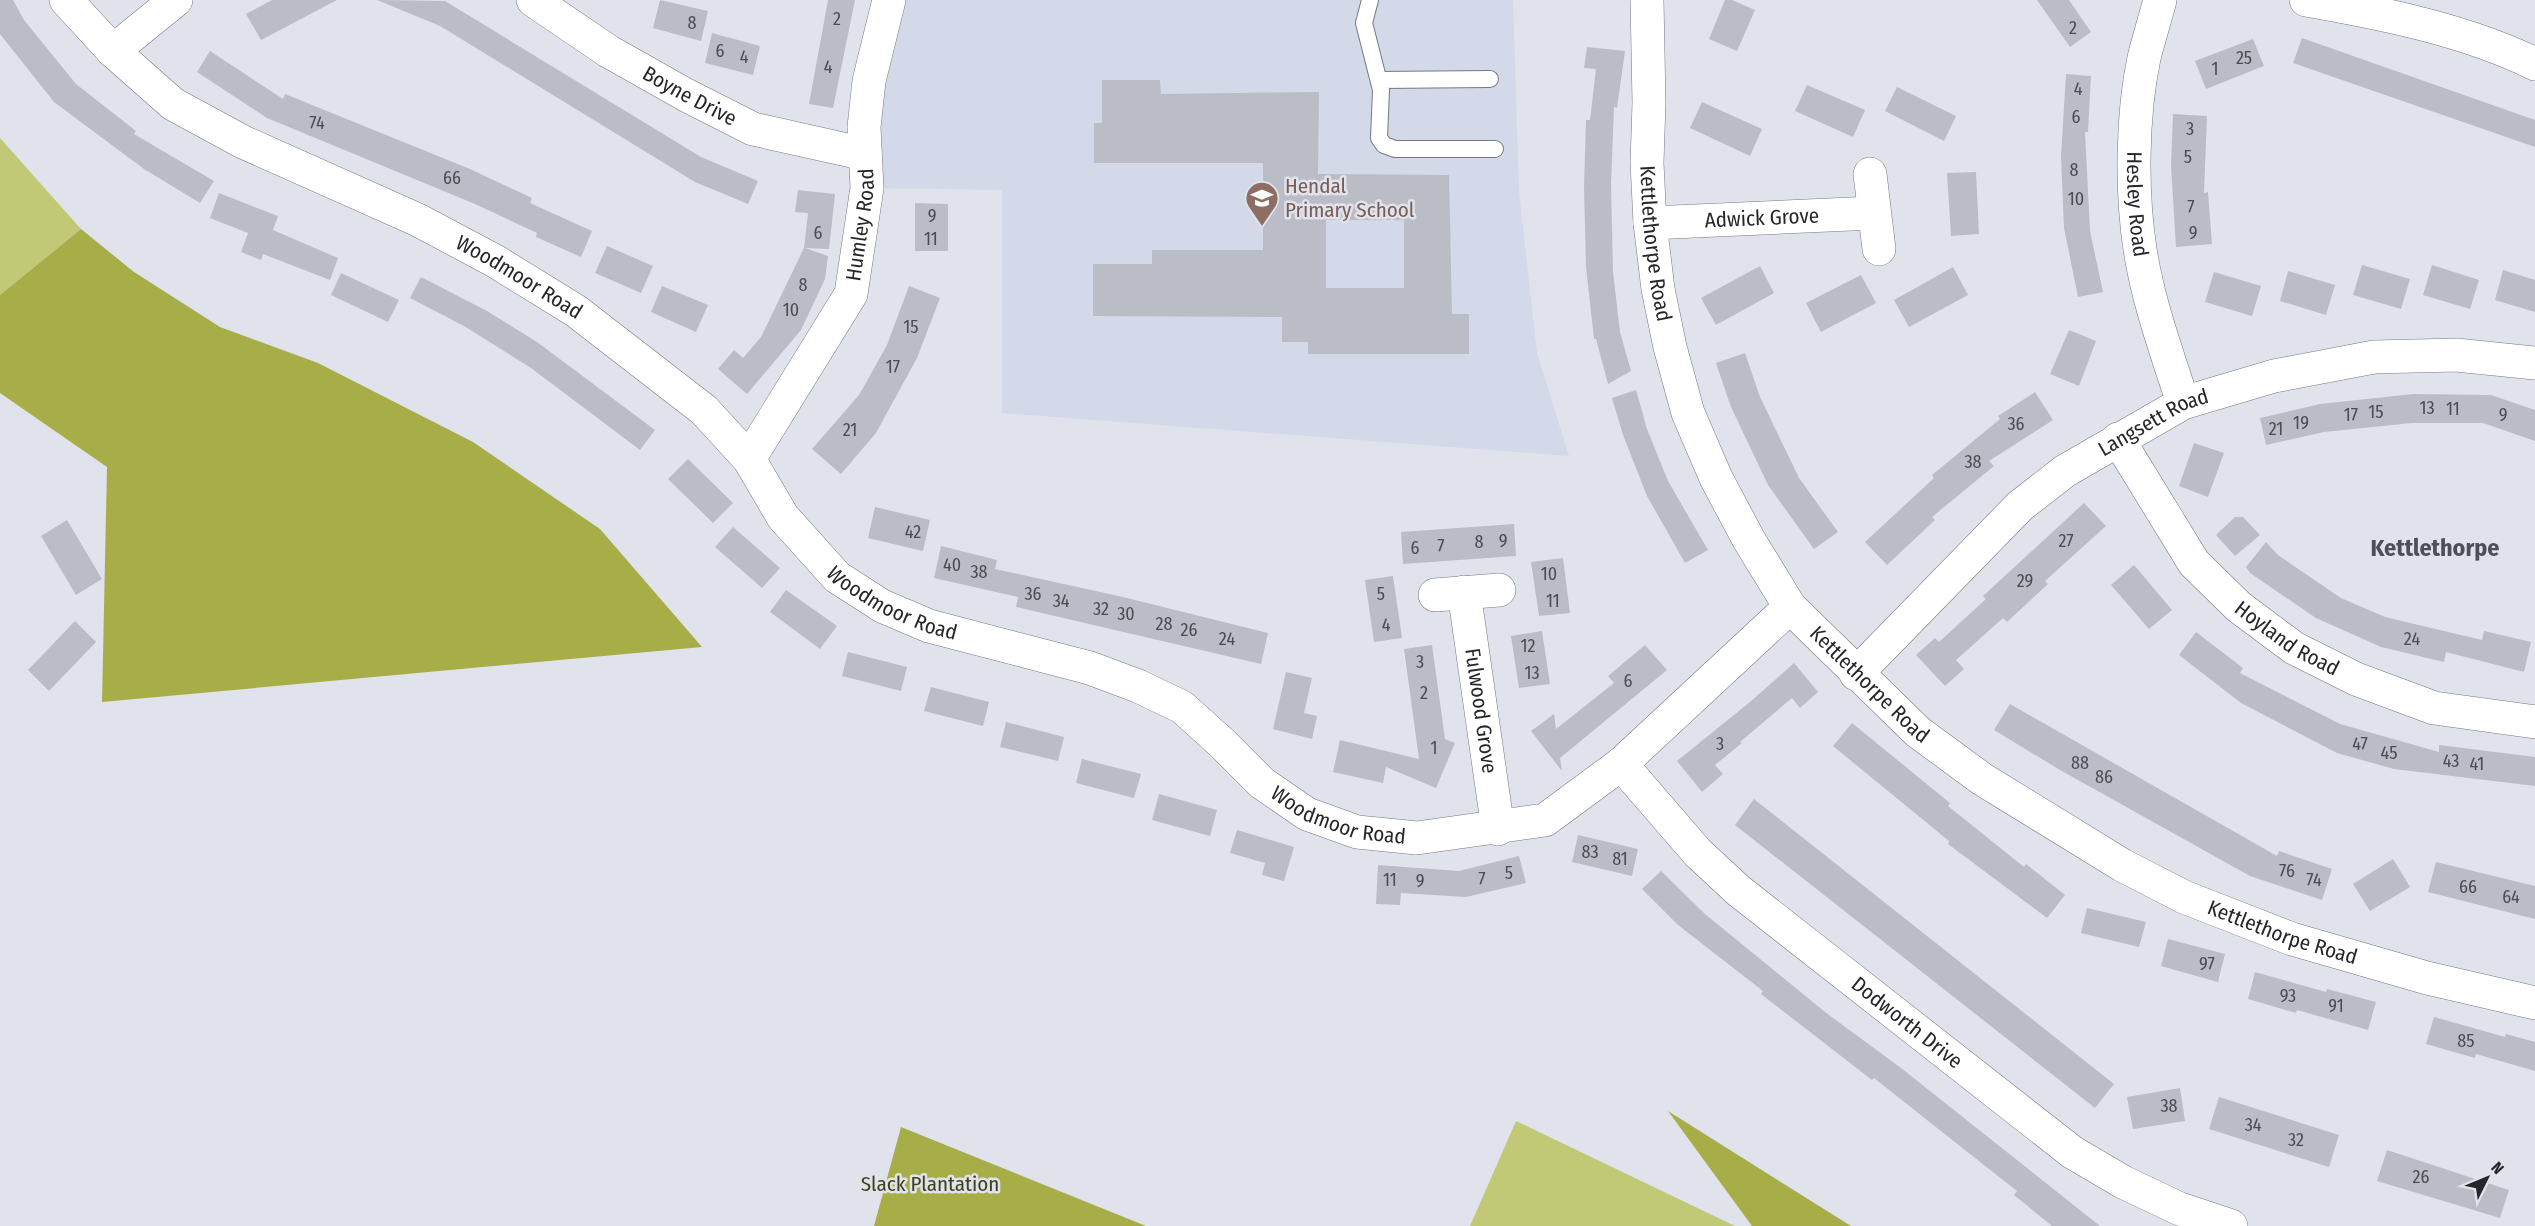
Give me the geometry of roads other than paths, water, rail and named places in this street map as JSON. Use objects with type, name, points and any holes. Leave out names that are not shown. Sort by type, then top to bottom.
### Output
[{"type":"street","name":"Woodmoor Road","points":[[66,0],[113,51],[173,104],[243,142],[418,220],[495,261],[576,311],[704,411],[749,459],[783,517],[837,577],[882,606],[929,626],[1090,668],[1147,690],[1182,708],[1262,783],[1307,814],[1357,832],[1418,838],[1498,829],[1545,820],[1621,764],[1790,607]]},
{"type":"street","points":[[113,51],[176,0]]},
{"type":"street","name":"Boyne Drive","points":[[533,0],[608,51],[753,129],[865,154]]},
{"type":"street","name":"Humley Road","points":[[749,459],[851,294],[867,188],[864,128],[869,81],[890,0]]},
{"type":"street","name":"Kettlethorpe Road","points":[[1647,0],[1649,104],[1647,163],[1650,223],[1658,289],[1670,347],[1688,413],[1722,488],[1749,540],[1790,607],[1856,674],[1918,732],[1982,779],[2122,865],[2184,897],[2303,942],[2427,978],[2535,1003]]},
{"type":"street","name":"Hesley Road","points":[[2160,0],[2145,57],[2138,101],[2134,168],[2140,248],[2154,314],[2183,403]]},
{"type":"street","points":[[2306,0],[2422,23],[2519,56],[2535,64]]},
{"type":"street","points":[[1870,174],[1880,249]]},
{"type":"street","name":"Adwick Grove","points":[[1650,223],[1874,213]]},
{"type":"street","name":"Langsett Road","points":[[1856,674],[2020,506],[2065,471],[2183,403],[2274,376],[2374,357],[2456,355],[2535,363]]},
{"type":"street","name":"Hoyland Road","points":[[2118,439],[2194,563],[2239,607],[2294,648],[2356,679],[2434,708],[2535,722]]},
{"type":"street","name":"Fulwood Grove","points":[[1498,829],[1450,594],[1499,590]]},
{"type":"street","name":"Dodworth Drive","points":[[1621,764],[1698,853],[1739,891],[2072,1152],[2122,1182],[2180,1209],[2232,1226]]},
{"type":"lane","points":[[1370,0],[1364,23],[1381,90],[1379,138],[1383,146],[1395,149],[1494,149]]},
{"type":"lane","points":[[1378,80],[1490,79]]},
{"type":"place","name":"Hendal Primary School","points":[[1262,227]]},
{"type":"district","name":"Kettlethorpe","points":[[2435,548]]},
{"type":"park label","name":"Slack Plantation","points":[[930,1184]]}]
